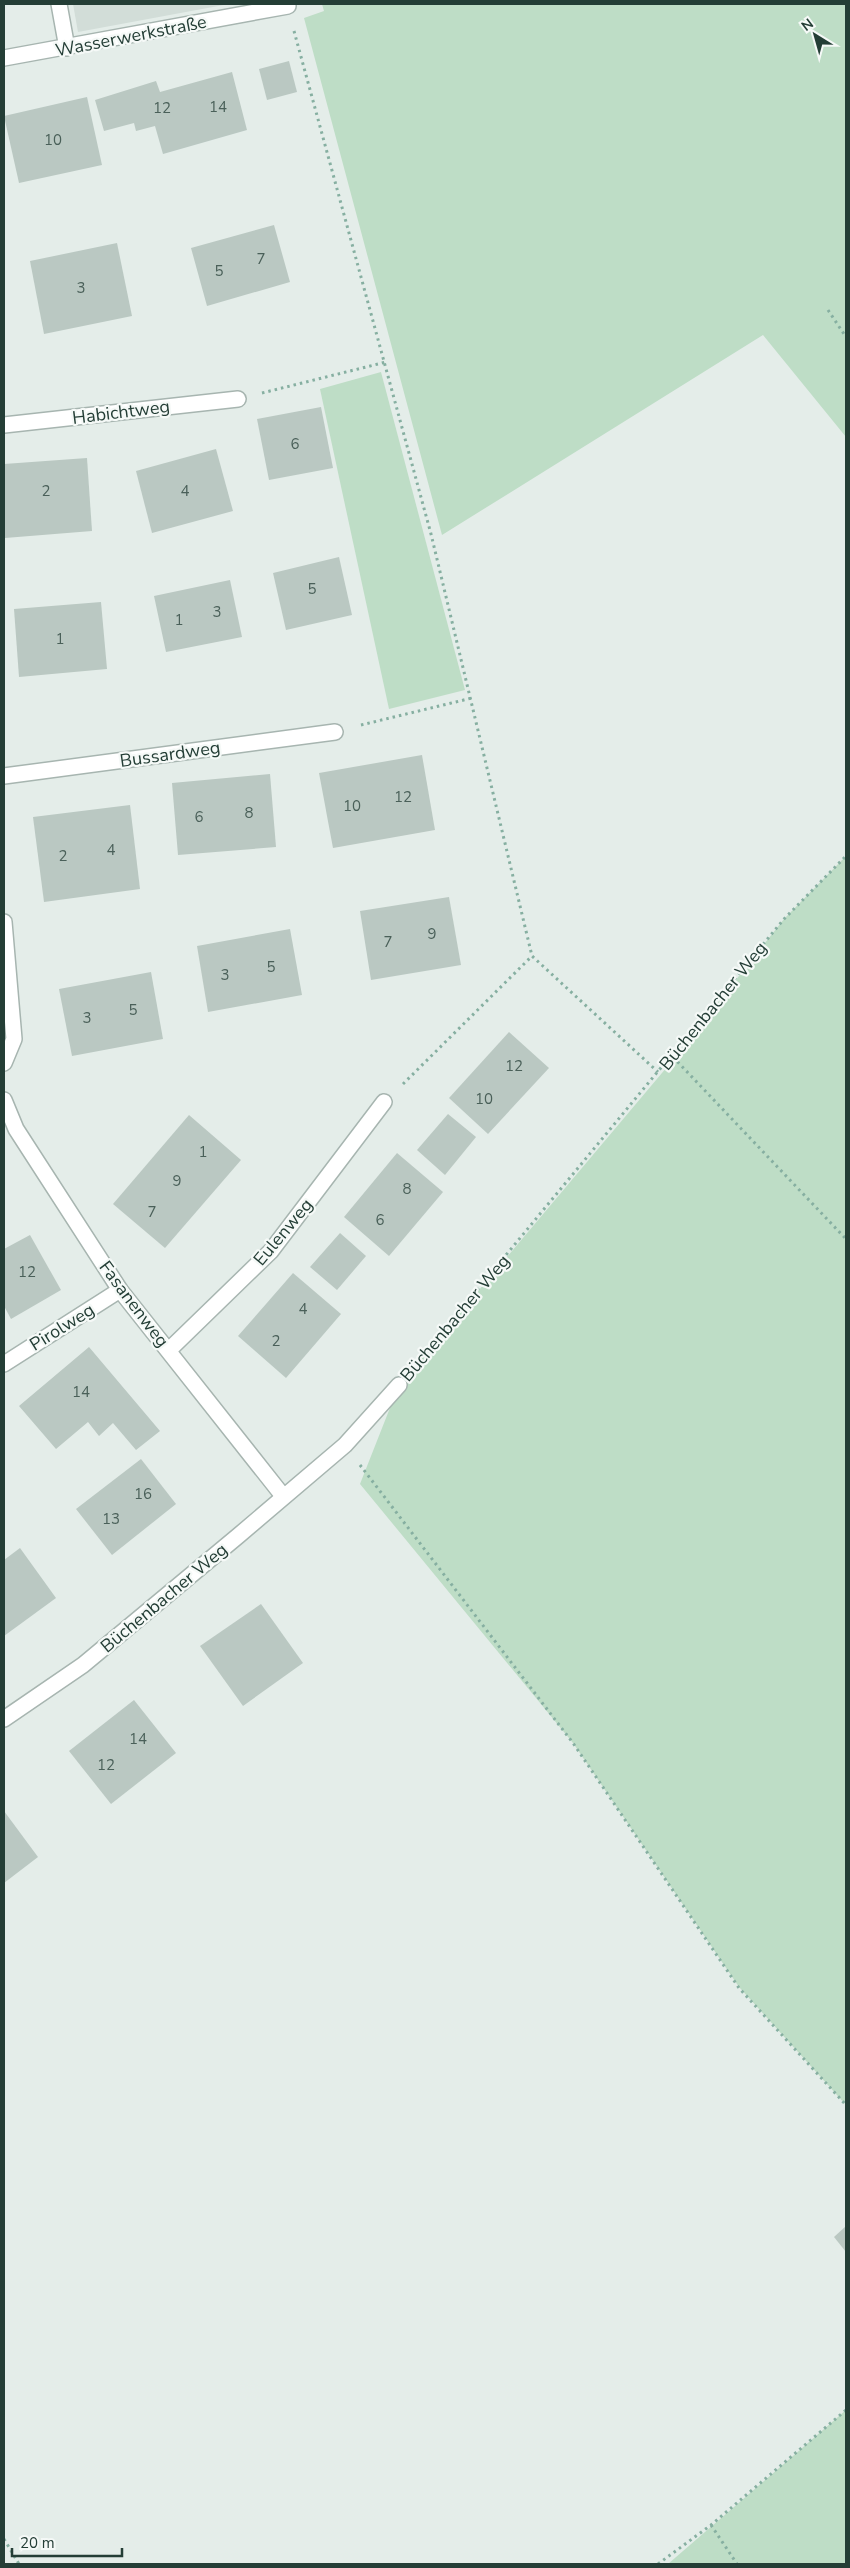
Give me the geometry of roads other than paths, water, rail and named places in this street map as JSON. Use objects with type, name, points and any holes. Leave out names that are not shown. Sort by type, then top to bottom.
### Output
[{"type":"street","points":[[59,4],[67,48]]},
{"type":"street","name":"Wasserwerkstraße","points":[[4,58],[67,48],[288,6]]},
{"type":"street","name":"Habichtweg","points":[[4,425],[238,399]]},
{"type":"street","name":"Bussardweg","points":[[4,776],[335,732]]},
{"type":"street","points":[[4,922],[14,1039],[4,1062]]},
{"type":"street","name":"Fasanenweg","points":[[4,1100],[16,1129],[120,1290],[283,1496]]},
{"type":"street","name":"Eulenweg","points":[[169,1350],[271,1251],[384,1102]]},
{"type":"street","name":"Pirolweg","points":[[4,1364],[120,1290]]},
{"type":"street","name":"Büchenbacher Weg","points":[[4,1719],[83,1665],[345,1445],[399,1385]]}]
